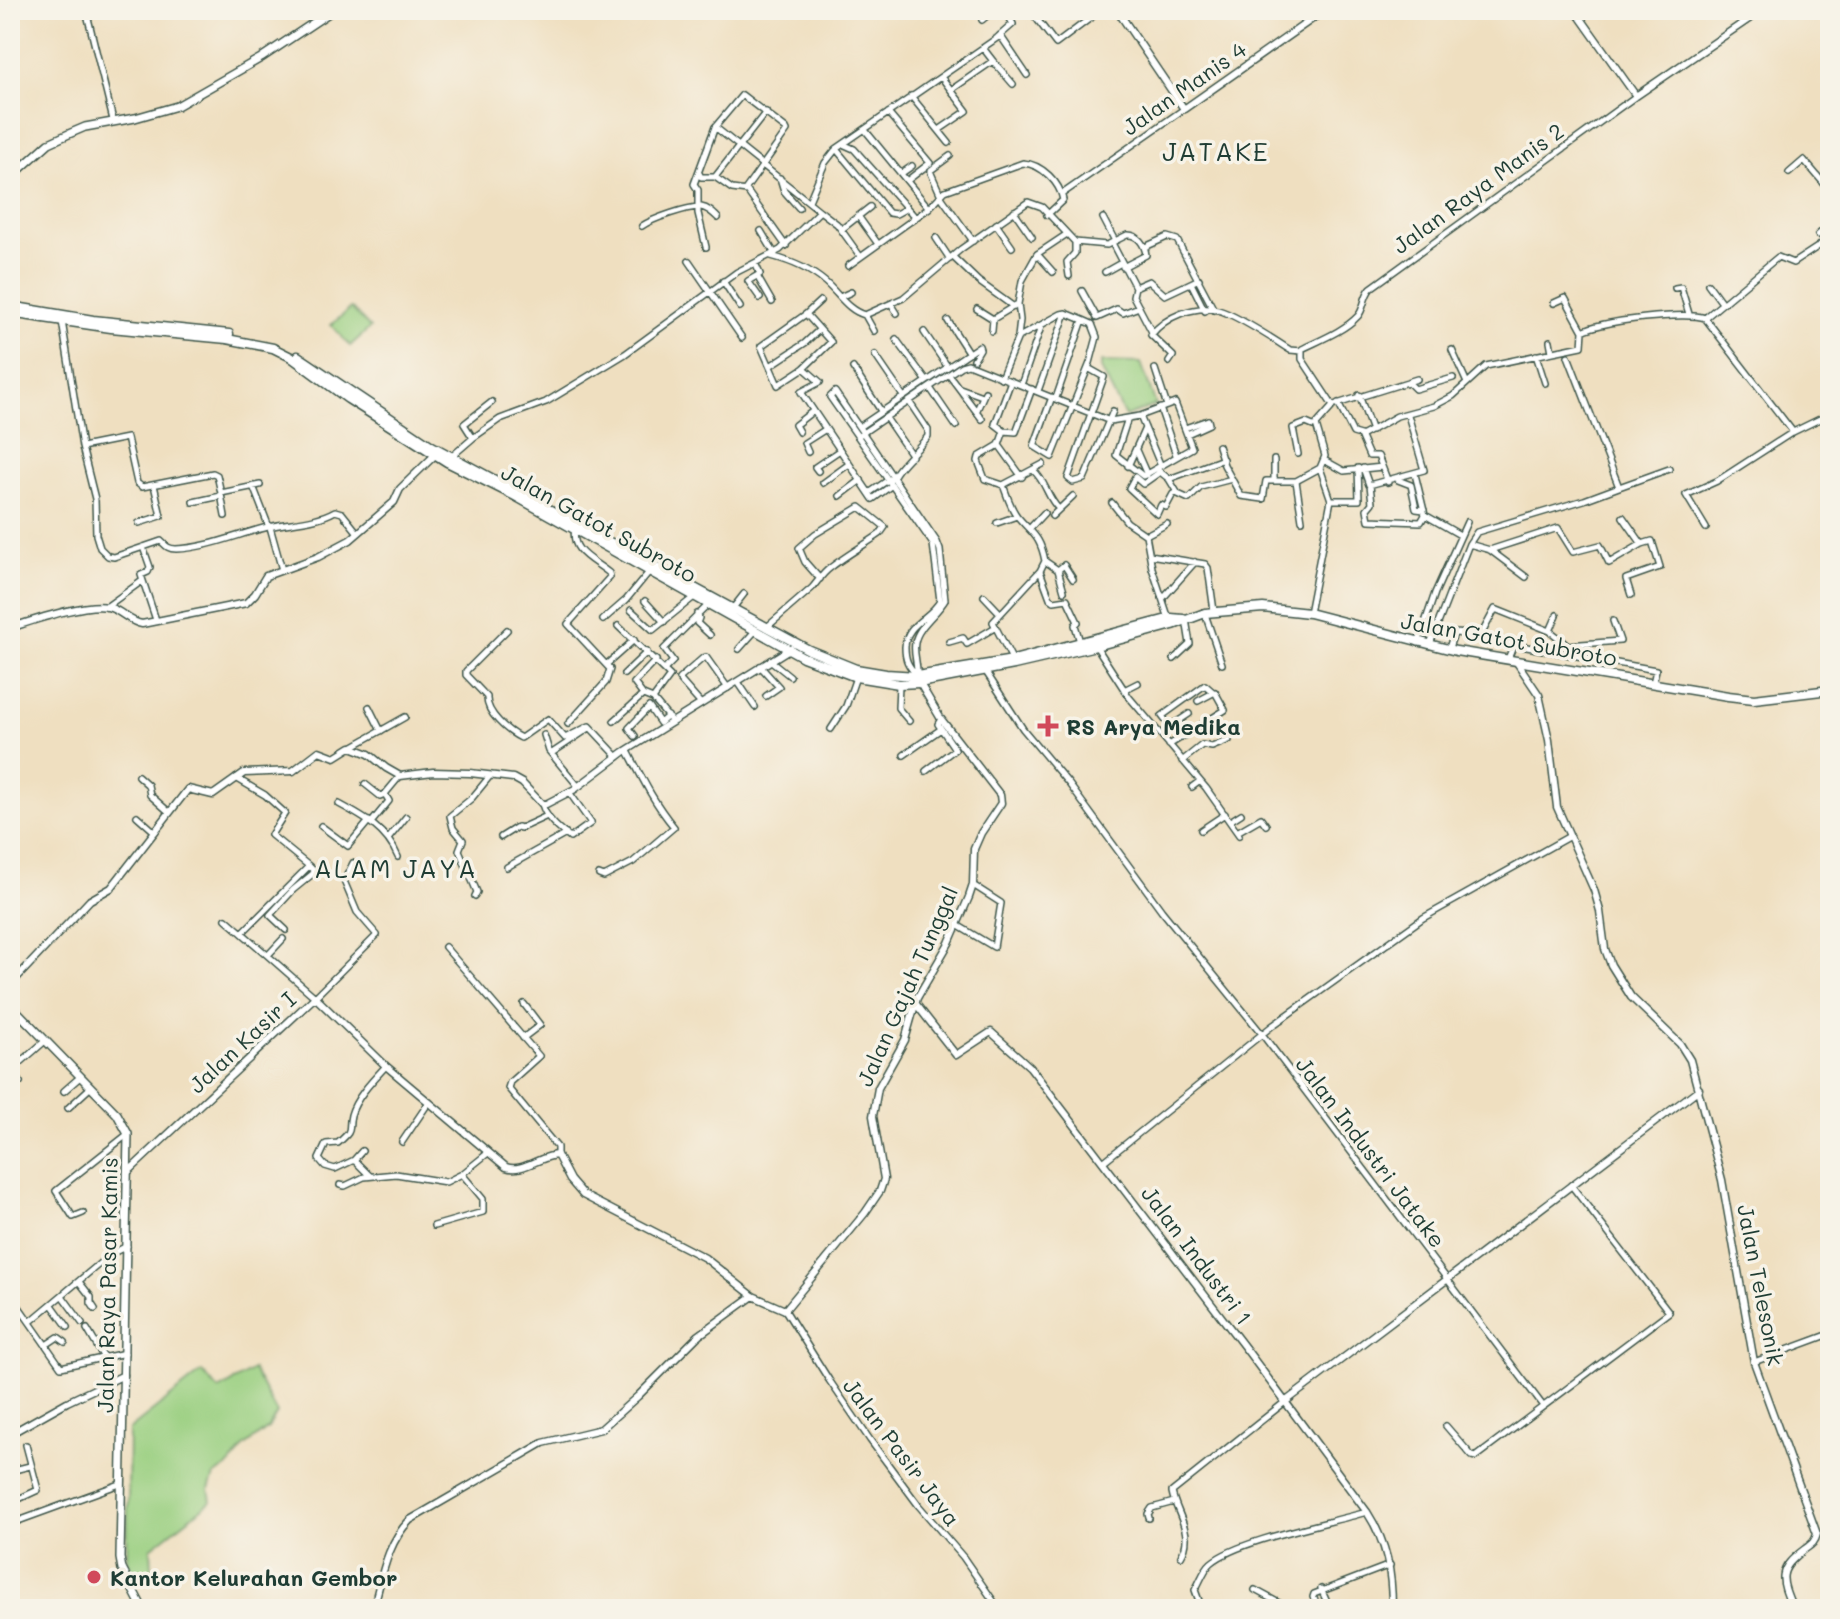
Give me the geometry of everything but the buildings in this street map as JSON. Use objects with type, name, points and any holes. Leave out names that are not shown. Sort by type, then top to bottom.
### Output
[{"type":"highway","name":"Jalan Gatot Subroto","points":[[10,306],[62,318]]},
{"type":"highway","name":"Jalan Gatot Subroto","points":[[10,313],[219,335],[273,348],[291,357],[371,415],[449,460],[733,608],[761,631]]},
{"type":"highway","name":"Jalan Gatot Subroto","points":[[572,524],[708,605],[793,646],[856,669],[918,679],[1096,646],[1210,612],[1263,608],[1309,613],[1448,649],[1754,699],[1830,690]]},
{"type":"highway","name":"Jalan Gatot Subroto","points":[[1014,662],[1169,619],[1185,619]]},
{"type":"highway","name":"Jalan Gatot Subroto","points":[[793,646],[825,667],[856,677],[899,684],[970,667],[984,668]]},
{"type":"main road","points":[[10,178],[49,143],[85,127],[177,106],[261,58],[333,10]]},
{"type":"main road","name":"Jalan Raya Pasar Kamis","points":[[10,1004],[123,1121],[128,1134],[120,1558],[122,1569],[143,1609]]},
{"type":"street","points":[[86,10],[113,120]]},
{"type":"street","points":[[982,20],[994,10]]},
{"type":"street","points":[[809,201],[825,163],[836,149],[1000,35],[1013,24],[1005,10]]},
{"type":"street","points":[[1040,10],[1032,12],[1056,44],[1101,10]]},
{"type":"street","points":[[1117,10],[1184,109]]},
{"type":"street","name":"Jalan Manis 4","points":[[1047,215],[1063,200],[1062,194],[1325,10]]},
{"type":"street","points":[[1575,10],[1636,96]]},
{"type":"street","name":"Jalan Raya Manis 2","points":[[1302,351],[1355,318],[1371,288],[1636,96],[1762,10]]},
{"type":"street","points":[[1000,35],[1027,75]]},
{"type":"street","points":[[983,48],[1013,84]]},
{"type":"street","points":[[951,90],[993,61]]},
{"type":"street","points":[[939,130],[967,111],[942,78]]},
{"type":"street","points":[[706,247],[698,190],[694,184],[715,127],[742,95],[787,131],[745,190]]},
{"type":"street","points":[[911,96],[949,143]]},
{"type":"street","points":[[698,172],[707,179],[715,177],[766,112]]},
{"type":"street","points":[[888,113],[930,163],[908,180]]},
{"type":"street","points":[[715,127],[842,229],[860,256]]},
{"type":"street","points":[[865,130],[929,208]]},
{"type":"street","points":[[845,145],[854,149],[915,217]]},
{"type":"street","points":[[836,149],[889,213],[896,214],[907,208]]},
{"type":"street","points":[[950,156],[931,171],[942,198],[973,241]]},
{"type":"street","points":[[1789,173],[1804,160],[1826,186],[1830,183]]},
{"type":"street","points":[[848,266],[929,208],[947,190],[1027,163],[1049,176],[1062,194]]},
{"type":"street","points":[[902,173],[912,166]]},
{"type":"street","points":[[715,177],[732,189],[745,190],[786,246]]},
{"type":"street","points":[[780,177],[784,191],[799,208]]},
{"type":"street","points":[[865,315],[892,305],[917,288],[973,241],[1028,202],[1039,206],[1075,242],[1076,251],[1067,261],[1069,276]]},
{"type":"street","points":[[642,226],[660,217],[698,206],[706,208],[718,218]]},
{"type":"street","points":[[842,229],[870,207]]},
{"type":"street","points":[[449,460],[473,438],[507,416],[546,402],[625,354],[723,281],[786,246],[820,211]]},
{"type":"street","points":[[1014,211],[1032,237]]},
{"type":"street","points":[[858,216],[878,244]]},
{"type":"street","points":[[1103,218],[1122,265],[1135,287]]},
{"type":"street","points":[[996,224],[1012,247]]},
{"type":"street","points":[[1818,235],[1830,224]]},
{"type":"street","points":[[761,231],[772,255],[789,260],[823,280],[855,311],[865,315],[874,331]]},
{"type":"street","points":[[1001,378],[1018,337],[1020,320],[1016,306],[1019,287],[1037,254],[1067,234]]},
{"type":"street","points":[[1075,242],[1107,245],[1132,235],[1145,247]]},
{"type":"street","points":[[1705,318],[1778,257],[1793,263],[1830,235]]},
{"type":"street","points":[[1145,247],[1174,237],[1214,310]]},
{"type":"street","points":[[936,238],[944,251],[978,281],[1016,306]]},
{"type":"street","points":[[1105,272],[1144,258],[1145,247]]},
{"type":"street","points":[[1037,254],[1053,272]]},
{"type":"street","points":[[689,261],[742,338]]},
{"type":"street","points":[[755,263],[760,272],[748,281],[760,298]]},
{"type":"street","points":[[757,276],[772,302]]},
{"type":"street","points":[[1169,362],[1173,356],[1152,338],[1152,332],[1132,295],[1135,287],[1149,281],[1165,295],[1199,279]]},
{"type":"street","points":[[723,281],[740,307]]},
{"type":"street","points":[[1191,283],[1205,311]]},
{"type":"street","points":[[1708,284],[1722,303]]},
{"type":"street","points":[[1675,288],[1681,287],[1689,314]]},
{"type":"street","points":[[1082,291],[1097,318],[1117,309],[1123,313],[1139,307]]},
{"type":"street","points":[[840,297],[851,292]]},
{"type":"street","points":[[1152,332],[1180,313],[1222,311],[1290,350],[1302,351],[1302,359],[1353,433],[1361,436],[1397,416],[1408,415],[1446,400],[1486,366],[1582,346],[1583,331],[1565,297],[1554,303]]},
{"type":"street","points":[[806,314],[831,342],[804,368],[778,385],[761,346],[820,301]]},
{"type":"street","points":[[892,305],[897,313]]},
{"type":"street","points":[[993,319],[1016,306]]},
{"type":"street","points":[[977,309],[993,319]]},
{"type":"street","points":[[1018,337],[1066,313]]},
{"type":"street","points":[[1066,313],[1095,326],[1097,337],[1053,457],[1034,444],[1083,322]]},
{"type":"street","points":[[1011,381],[995,424],[1004,431],[1016,432],[1066,313]]},
{"type":"street","points":[[1583,331],[1596,325],[1639,319],[1689,314],[1705,318],[1793,432]]},
{"type":"street","points":[[62,318],[82,447],[95,499],[96,535],[100,548],[108,556],[114,557],[161,541],[167,548],[173,549],[203,545],[269,527],[320,518],[337,511],[358,533]]},
{"type":"street","points":[[992,331],[993,319]]},
{"type":"street","points":[[948,321],[968,352]]},
{"type":"street","points":[[1021,385],[1041,327]]},
{"type":"street","points":[[770,366],[819,330]]},
{"type":"street","points":[[924,332],[947,366]]},
{"type":"street","points":[[896,339],[926,380]]},
{"type":"street","points":[[1550,341],[1552,352]]},
{"type":"street","points":[[860,432],[881,411],[977,346],[980,347],[974,359]]},
{"type":"street","points":[[1452,350],[1468,384]]},
{"type":"street","points":[[875,355],[903,396]]},
{"type":"street","points":[[1536,355],[1545,383]]},
{"type":"street","points":[[1568,356],[1619,487]]},
{"type":"street","points":[[860,432],[968,364],[1110,421],[1140,416],[1175,403],[1192,448],[1176,455],[1143,484],[1135,477],[1129,488],[1157,514],[1161,505],[1166,507],[1173,494],[1177,493]]},
{"type":"street","points":[[804,368],[820,382],[801,392],[873,499],[929,433],[910,403]]},
{"type":"street","points":[[853,368],[881,411]]},
{"type":"street","points":[[1088,368],[1104,377],[1068,478],[1073,482],[1084,479],[1113,411]]},
{"type":"street","points":[[1155,369],[1176,455]]},
{"type":"street","points":[[949,375],[982,419]]},
{"type":"street","points":[[1408,382],[1415,389],[1453,378]]},
{"type":"street","points":[[1298,454],[1293,428],[1306,423],[1316,425],[1335,404],[1417,379]]},
{"type":"street","points":[[930,388],[956,426]]},
{"type":"street","points":[[959,388],[984,394],[976,411]]},
{"type":"street","points":[[860,432],[829,396],[836,393],[938,550],[945,600],[915,638],[918,679]]},
{"type":"street","points":[[1359,395],[1372,431]]},
{"type":"street","points":[[473,438],[464,424],[492,402]]},
{"type":"street","points":[[799,432],[795,425],[813,411]]},
{"type":"street","points":[[1706,528],[1686,495],[1717,481],[1793,432],[1830,414]]},
{"type":"street","points":[[1370,485],[1415,474],[1424,468],[1408,415]]},
{"type":"street","points":[[1140,416],[1160,469],[1177,493],[1190,498],[1201,487],[1232,479]]},
{"type":"street","points":[[886,418],[912,456]]},
{"type":"street","points":[[1128,418],[1116,455],[1143,476],[1160,469]]},
{"type":"street","points":[[1218,446],[1241,496],[1262,499],[1266,481],[1296,481],[1320,468],[1324,449],[1316,425]]},
{"type":"street","points":[[1128,466],[1145,428]]},
{"type":"street","points":[[808,452],[804,443],[826,429]]},
{"type":"street","points":[[1004,431],[999,445],[979,457],[985,479],[1003,485],[1043,464]]},
{"type":"street","points":[[1361,436],[1369,456],[1378,456],[1388,482]]},
{"type":"street","points":[[82,447],[127,438],[138,485],[144,488],[213,473],[217,475],[225,516]]},
{"type":"street","points":[[999,445],[1022,477]]},
{"type":"street","points":[[1136,449],[1147,475]]},
{"type":"street","points":[[818,471],[815,467],[840,450]]},
{"type":"street","points":[[106,607],[138,623],[246,603],[263,578],[330,552],[358,533],[394,502],[400,489],[437,452]]},
{"type":"street","points":[[1169,479],[1223,459]]},
{"type":"street","points":[[1274,460],[1274,481]]},
{"type":"street","points":[[1324,460],[1341,470],[1382,467]]},
{"type":"street","points":[[823,483],[849,464]]},
{"type":"street","points":[[1309,613],[1331,500],[1320,468]]},
{"type":"street","points":[[1360,468],[1370,485],[1372,503],[1367,509],[1369,520],[1421,522],[1424,513],[1415,474]]},
{"type":"street","points":[[1331,500],[1359,500],[1360,468]]},
{"type":"street","points":[[1429,645],[1469,544],[1477,532],[1584,500],[1669,469]]},
{"type":"street","points":[[1033,470],[1042,479],[1050,499],[1059,509]]},
{"type":"street","points":[[1398,479],[1411,485],[1416,509],[1460,535]]},
{"type":"street","points":[[840,496],[861,480]]},
{"type":"street","points":[[1296,481],[1302,520]]},
{"type":"street","points":[[139,523],[161,516],[154,485]]},
{"type":"street","points":[[1003,485],[1017,516],[1031,527],[1045,561],[1058,570],[1064,591]]},
{"type":"street","points":[[193,502],[257,486],[282,570]]},
{"type":"street","points":[[1052,516],[1073,496]]},
{"type":"street","points":[[1112,503],[1127,522],[1146,535],[1169,619]]},
{"type":"street","points":[[739,649],[820,579],[830,567],[880,534],[885,527],[860,507],[815,534],[799,548],[805,562],[820,579]]},
{"type":"street","points":[[1031,527],[1044,513]]},
{"type":"street","points":[[997,523],[1017,516]]},
{"type":"street","points":[[1623,517],[1642,544]]},
{"type":"street","points":[[1418,643],[1453,549],[1467,522]]},
{"type":"street","points":[[568,724],[607,680],[610,669],[568,624],[610,577],[577,548],[572,524]]},
{"type":"street","points":[[1146,535],[1167,524]]},
{"type":"street","points":[[1490,550],[1555,528],[1562,532],[1573,552],[1600,545],[1608,563],[1652,541],[1660,567],[1626,579],[1631,595]]},
{"type":"street","points":[[1469,544],[1490,550],[1526,577]]},
{"type":"street","points":[[143,547],[150,567],[148,572],[141,575],[142,581],[156,620]]},
{"type":"street","points":[[1149,549],[1203,563],[1208,568],[1210,612],[1222,664]]},
{"type":"street","points":[[918,679],[905,659],[906,636],[940,601],[938,550]]},
{"type":"street","points":[[1014,662],[993,623],[1040,571],[1045,561]]},
{"type":"street","points":[[1162,599],[1195,562]]},
{"type":"street","points":[[1058,570],[1064,565],[1073,579]]},
{"type":"street","points":[[1040,571],[1050,598],[1054,601],[1067,599],[1077,616],[1078,622],[1075,624],[1080,643]]},
{"type":"street","points":[[603,620],[626,600],[649,572]]},
{"type":"street","points":[[10,628],[69,612],[106,607],[142,581]]},
{"type":"street","points":[[733,608],[744,594]]},
{"type":"street","points":[[984,596],[1000,613]]},
{"type":"street","points":[[631,610],[652,629],[694,597]]},
{"type":"street","points":[[645,601],[664,622]]},
{"type":"street","points":[[665,669],[673,661],[664,649],[708,605]]},
{"type":"street","points":[[1481,635],[1495,609],[1550,631],[1568,645],[1620,641],[1613,621]]},
{"type":"street","points":[[697,614],[697,623],[710,635]]},
{"type":"street","points":[[1550,631],[1557,615]]},
{"type":"street","points":[[1174,659],[1190,644],[1185,619]]},
{"type":"street","points":[[618,626],[671,678],[653,699]]},
{"type":"street","points":[[949,642],[963,638],[967,644],[994,628]]},
{"type":"street","points":[[507,630],[465,672],[485,694],[491,712],[508,730],[521,738],[548,719],[565,738],[587,726],[591,727],[618,757]]},
{"type":"street","points":[[1448,649],[1454,633],[1481,635],[1656,670],[1653,683]]},
{"type":"street","points":[[607,664],[634,640]]},
{"type":"street","points":[[1511,659],[1514,644]]},
{"type":"street","points":[[656,660],[634,683],[660,723],[701,704],[793,646]]},
{"type":"street","points":[[1096,646],[1124,690],[1200,781],[1238,834],[1261,818],[1266,825]]},
{"type":"street","points":[[624,674],[647,652]]},
{"type":"street","points":[[701,704],[679,679],[703,658],[706,657],[728,688]]},
{"type":"street","points":[[905,659],[916,658]]},
{"type":"street","name":"Jalan Telesonik","points":[[1511,659],[1541,700],[1549,740],[1554,797],[1568,837],[1596,896],[1605,949],[1611,965],[1631,997],[1686,1051],[1699,1089],[1722,1180],[1754,1362],[1817,1534],[1814,1542],[1790,1561],[1783,1575],[1783,1584],[1793,1609]]},
{"type":"street","points":[[770,660],[790,676]]},
{"type":"street","points":[[760,666],[779,687],[766,696]]},
{"type":"street","name":"Jalan Industri Jatake","points":[[984,668],[1023,729],[1069,784],[1160,909],[1262,1034],[1543,1406]]},
{"type":"street","points":[[831,729],[846,706],[856,677]]},
{"type":"street","name":"Jalan Gajah Tunggal","points":[[785,1310],[880,1191],[884,1179],[874,1132],[875,1098],[904,1043],[920,992],[957,925],[973,885],[974,849],[1001,800],[941,719],[918,679]]},
{"type":"street","points":[[738,682],[755,707]]},
{"type":"street","points":[[1124,690],[1138,683]]},
{"type":"street","points":[[899,684],[898,706],[909,721]]},
{"type":"street","points":[[1169,745],[1225,710],[1216,693],[1205,685],[1162,716],[1169,725],[1189,714]]},
{"type":"street","points":[[1198,701],[1213,692]]},
{"type":"street","points":[[642,696],[653,699],[670,719]]},
{"type":"street","points":[[614,721],[642,696]]},
{"type":"street","points":[[369,707],[381,731]]},
{"type":"street","points":[[635,736],[629,728],[649,707]]},
{"type":"street","points":[[10,985],[90,900],[111,888],[188,789],[213,795],[244,773],[289,773],[320,751],[336,757],[405,717]]},
{"type":"street","points":[[542,804],[569,792],[670,719]]},
{"type":"street","points":[[926,771],[955,750],[938,723],[941,719]]},
{"type":"street","points":[[1177,722],[1180,737]]},
{"type":"street","points":[[552,753],[591,727]]},
{"type":"street","points":[[904,755],[941,729]]},
{"type":"street","points":[[544,735],[548,749],[578,786]]},
{"type":"street","points":[[1182,761],[1202,745],[1212,747],[1229,740]]},
{"type":"street","points":[[351,747],[369,754],[400,776],[433,772],[517,779],[542,804],[547,816],[570,838],[591,823],[569,792]]},
{"type":"street","points":[[599,875],[604,877],[622,870],[674,827],[651,798],[649,787],[628,751]]},
{"type":"street","points":[[138,776],[148,785],[150,795],[169,812]]},
{"type":"street","points":[[365,784],[377,795],[385,794],[400,776]]},
{"type":"street","points":[[475,896],[474,880],[459,850],[463,838],[453,828],[450,816],[490,776]]},
{"type":"street","points":[[235,778],[265,795],[285,813],[271,835],[315,872],[270,915],[286,930]]},
{"type":"street","points":[[1192,787],[1200,781]]},
{"type":"street","points":[[321,826],[348,846],[389,801],[385,794]]},
{"type":"street","points":[[339,804],[370,822],[389,838],[398,857]]},
{"type":"street","points":[[1201,830],[1225,814]]},
{"type":"street","points":[[1230,821],[1241,814]]},
{"type":"street","points":[[137,816],[155,832]]},
{"type":"street","points":[[501,837],[517,827],[547,816]]},
{"type":"street","points":[[389,838],[406,817]]},
{"type":"street","points":[[507,867],[566,834]]},
{"type":"street","points":[[1103,1162],[1262,1034],[1423,918],[1568,837]]},
{"type":"street","name":"Jalan Kasir I","points":[[129,1171],[377,935],[357,912],[344,881],[353,863]]},
{"type":"street","points":[[242,933],[309,866]]},
{"type":"street","points":[[957,925],[994,947],[1001,903],[973,885]]},
{"type":"street","points":[[226,919],[269,954],[386,1066],[488,1153],[513,1170],[557,1155]]},
{"type":"street","points":[[269,954],[283,939]]},
{"type":"street","points":[[445,947],[539,1056],[510,1082],[508,1088],[557,1147],[557,1155],[570,1180],[583,1195],[705,1258],[753,1296],[785,1310]]},
{"type":"street","points":[[523,1038],[540,1025],[524,1004]]},
{"type":"street","name":"Jalan Industri 1","points":[[916,1004],[956,1055],[989,1032],[1030,1067],[1367,1512],[1383,1542],[1390,1565],[1392,1609]]},
{"type":"street","points":[[10,1069],[45,1040]]},
{"type":"street","points":[[10,1088],[20,1082],[12,1070],[45,1040]]},
{"type":"street","points":[[362,1151],[354,1160],[335,1169],[325,1166],[319,1159],[326,1144],[338,1143],[351,1129],[352,1113],[370,1084],[386,1066]]},
{"type":"street","points":[[64,1091],[80,1077]]},
{"type":"street","points":[[68,1108],[91,1087]]},
{"type":"street","points":[[1181,1556],[1186,1535],[1180,1511],[1174,1502],[1172,1492],[1175,1489],[1285,1402],[1699,1089]]},
{"type":"street","points":[[402,1142],[429,1102]]},
{"type":"street","points":[[83,1213],[73,1217],[56,1191],[128,1134]]},
{"type":"street","points":[[340,1185],[371,1177],[402,1174],[446,1182],[462,1174],[488,1153]]},
{"type":"street","points":[[354,1160],[371,1177]]},
{"type":"street","points":[[434,1226],[483,1212],[483,1199],[462,1174]]},
{"type":"street","points":[[1446,1426],[1474,1457],[1669,1312],[1571,1185]]},
{"type":"street","points":[[30,1322],[105,1259],[127,1246]]},
{"type":"street","points":[[80,1283],[92,1298],[95,1309]]},
{"type":"street","points":[[10,1294],[61,1367],[125,1353]]},
{"type":"street","points":[[373,1609],[390,1548],[410,1520],[543,1443],[601,1429],[698,1336],[753,1296]]},
{"type":"street","points":[[63,1297],[82,1323]]},
{"type":"street","points":[[52,1305],[68,1327]]},
{"type":"street","name":"Jalan Pasir Jaya","points":[[785,1310],[870,1440],[919,1506],[963,1557],[999,1609]]},
{"type":"street","points":[[87,1329],[104,1358]]},
{"type":"street","points":[[1754,1362],[1830,1334]]},
{"type":"street","points":[[46,1345],[58,1337],[65,1342]]},
{"type":"street","points":[[10,1434],[124,1375]]},
{"type":"street","points":[[10,1503],[38,1490],[26,1445]]},
{"type":"street","points":[[10,1471],[30,1466]]},
{"type":"street","points":[[10,1524],[120,1484]]},
{"type":"street","points":[[1149,1518],[1152,1508],[1174,1502]]},
{"type":"street","points":[[1202,1609],[1195,1592],[1208,1565],[1235,1549],[1367,1512]]},
{"type":"street","points":[[1320,1609],[1313,1596],[1321,1589],[1390,1565]]},
{"type":"street","points":[[1321,1589],[1330,1609]]},
{"type":"street","points":[[1255,1590],[1290,1609]]},
{"type":"street","points":[[1268,1609],[1267,1606],[1273,1601]]},
{"type":"green space","points":[[351,308],[370,328],[350,346],[331,325]]},
{"type":"green space","points":[[1101,362],[1141,363],[1156,405],[1125,417],[1101,369]]},
{"type":"green space","points":[[253,1370],[277,1413],[268,1428],[244,1447],[230,1465],[214,1476],[209,1489],[211,1501],[151,1548],[152,1568],[157,1574],[137,1584],[127,1558],[129,1430],[202,1372],[219,1390]]},
{"type":"place","name":"RS Arya Medika","points":[[1048,726]]},
{"type":"place","name":"Kantor Kelurahan Gembor","points":[[94,1577]]},
{"type":"district","name":"JATAKE","points":[[1216,151]]},
{"type":"district","name":"ALAM JAYA","points":[[396,868]]}]
